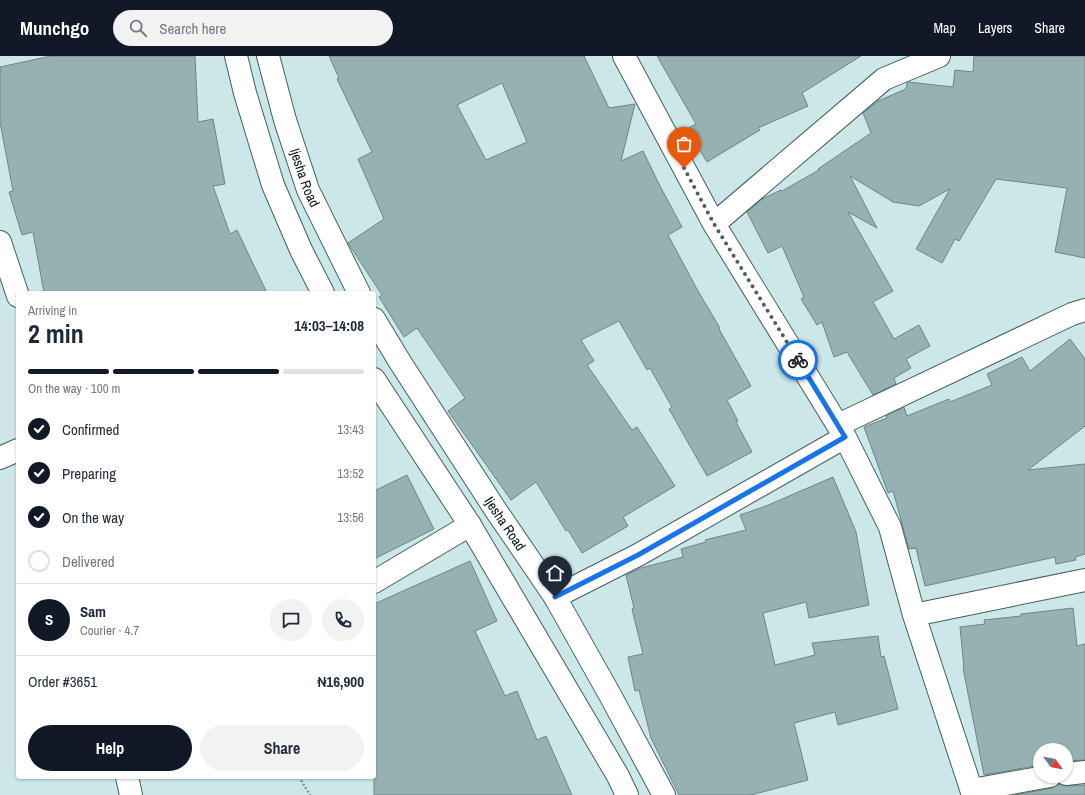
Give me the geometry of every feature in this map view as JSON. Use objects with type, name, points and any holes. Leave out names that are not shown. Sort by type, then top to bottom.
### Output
[{"type":"street","points":[[236,56],[245,93],[273,184],[301,250],[322,291]]},
{"type":"street","name":"Ijesha Road","points":[[268,56],[285,120],[308,190],[358,291]]},
{"type":"street","points":[[624,56],[714,224],[842,431],[890,527],[914,614],[972,792],[1033,779]]},
{"type":"street","points":[[714,224],[884,79],[939,56]]},
{"type":"street","points":[[0,242],[16,291]]},
{"type":"street","points":[[555,597],[638,555],[842,431],[1058,321],[1085,310]]},
{"type":"street","name":"Ijesha Road","points":[[376,322],[495,509],[555,597],[664,795]]},
{"type":"street","points":[[376,382],[470,524],[618,776],[627,795]]},
{"type":"street","points":[[0,458],[16,451]]},
{"type":"street","points":[[376,581],[470,524]]},
{"type":"street","points":[[914,614],[1085,580]]},
{"type":"street","points":[[1073,773],[1085,772]]},
{"type":"street","points":[[127,779],[130,795]]},
{"type":"path","points":[[300,779],[310,795]]},
{"type":"building","points":[[51,56],[195,56],[198,122],[213,119],[225,184],[213,186],[230,234],[237,230],[266,291],[44,291],[33,232],[22,235],[9,192],[13,191],[0,122],[0,67]]},
{"type":"building","points":[[329,56],[584,56],[609,108],[635,104],[621,161],[643,151],[682,227],[668,235],[751,386],[727,400],[738,421],[736,422],[752,452],[707,476],[669,409],[672,407],[650,368],[647,370],[619,321],[581,340],[594,361],[587,365],[632,430],[637,427],[675,486],[623,517],[628,526],[582,553],[568,530],[566,531],[536,482],[511,500],[448,411],[465,398],[417,328],[404,337],[379,297],[382,295],[348,243],[384,219],[358,159],[372,152],[337,79],[339,78]],"holes":[[[502,83],[527,142],[486,160],[457,105]]]},
{"type":"building","points":[[657,56],[861,56],[802,93],[808,106],[758,128],[760,130],[707,162],[687,129],[696,124]]},
{"type":"building","points":[[974,56],[1085,56],[1085,258],[1055,252],[1067,188],[996,179],[959,241],[955,239],[942,263],[916,249],[950,189],[919,206],[893,202],[850,176],[877,228],[848,212],[893,291],[873,302],[894,339],[919,325],[930,346],[906,359],[911,368],[894,378],[896,384],[873,395],[847,352],[834,357],[822,322],[817,325],[801,299],[804,297],[782,246],[768,253],[747,212],[762,199],[781,190],[782,191],[819,170],[818,169],[871,133],[863,113],[878,101],[906,89],[907,83],[909,82],[953,87],[955,70],[973,72]]},
{"type":"building","points":[[1070,339],[1085,359],[1085,426],[1028,470],[1085,464],[1085,554],[1075,557],[1076,560],[1056,564],[1055,557],[925,586],[916,548],[909,549],[893,491],[888,493],[864,427],[887,418],[886,416],[904,407],[907,416],[949,399],[950,402],[992,385],[987,374],[1022,357],[1030,371]]},
{"type":"building","points":[[407,475],[434,529],[376,558],[376,490]]},
{"type":"building","points":[[833,477],[856,532],[869,605],[809,618],[806,602],[763,613],[775,665],[815,655],[812,643],[878,636],[881,657],[884,656],[898,709],[838,725],[835,712],[794,723],[808,780],[751,795],[679,795],[651,738],[639,690],[635,691],[628,657],[643,654],[632,609],[634,608],[626,575],[641,568],[683,557],[681,549],[706,542],[705,540],[746,530],[740,515],[766,506]]},
{"type":"building","points":[[470,561],[497,621],[475,631],[505,696],[517,691],[537,740],[546,736],[572,795],[374,795],[374,779],[376,779],[376,603]]},
{"type":"building","points":[[1073,608],[1077,646],[1085,644],[1085,760],[1073,761],[1073,743],[1033,743],[1033,766],[984,775],[963,668],[960,627],[985,624],[984,620],[1021,616],[1021,614]]},
{"type":"building","points":[[1059,784],[1067,786],[1085,785],[1085,795],[1015,795],[1052,788]]},
{"type":"way so far","points":[[684,168],[714,224],[798,360]]},
{"type":"route","points":[[555,597],[638,555],[845,437],[798,360]]}]
